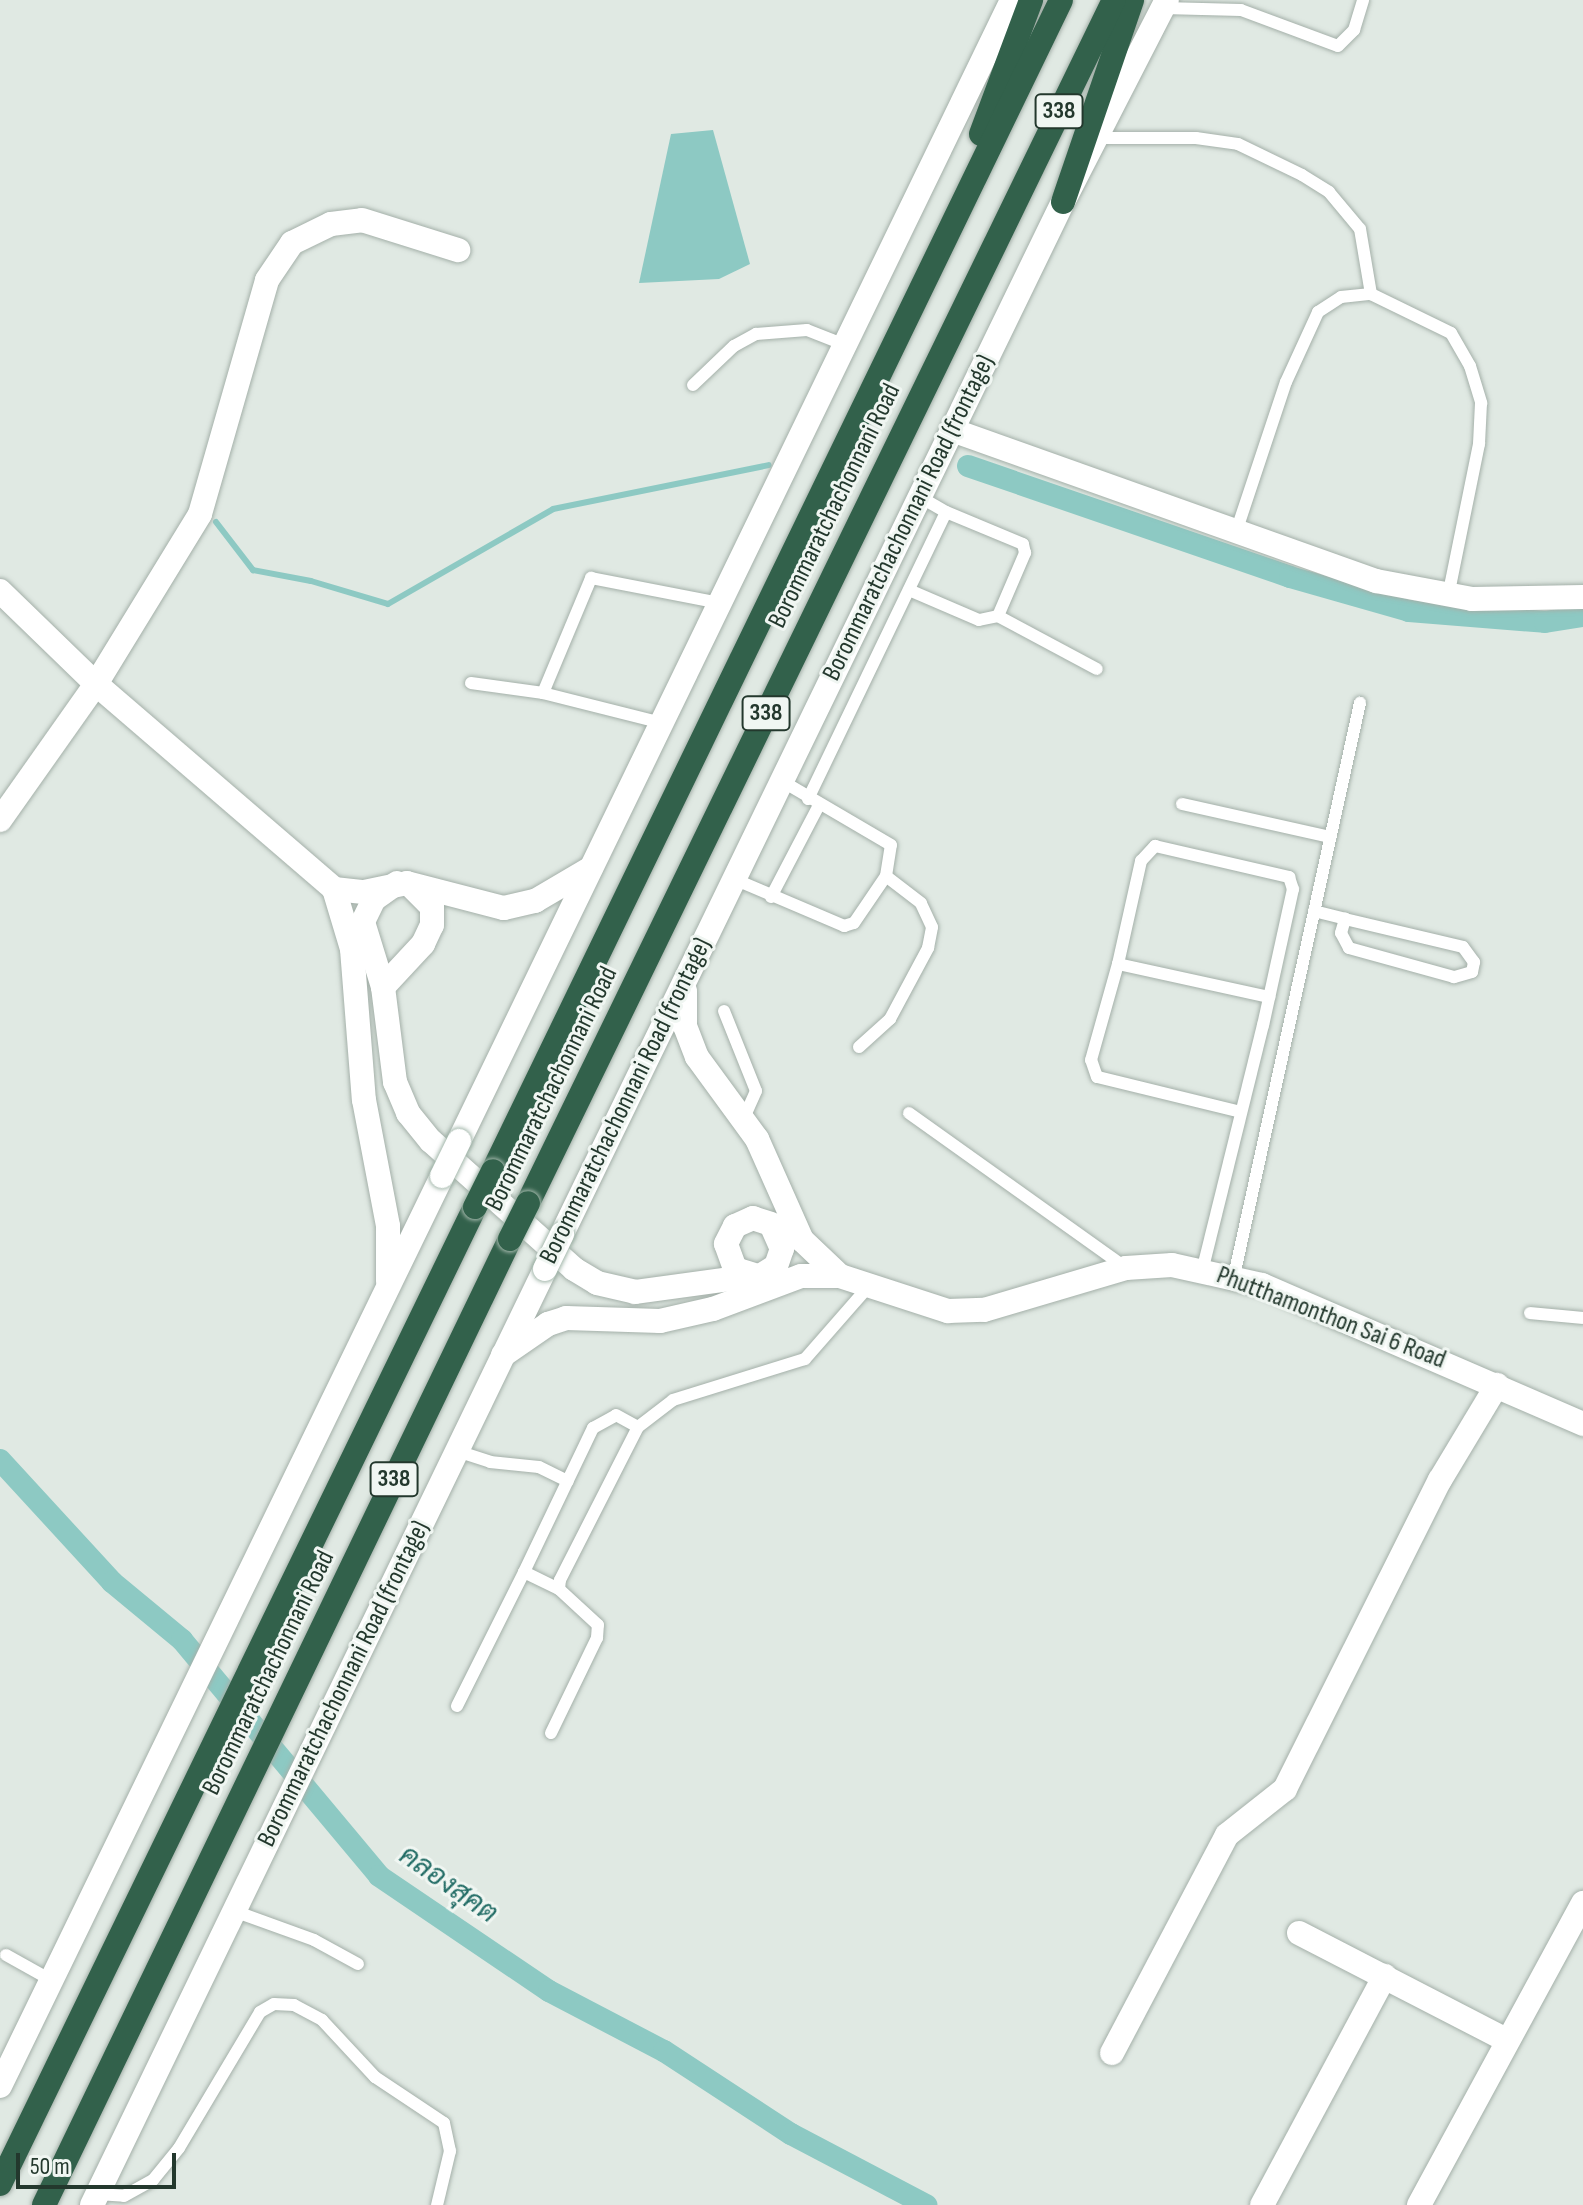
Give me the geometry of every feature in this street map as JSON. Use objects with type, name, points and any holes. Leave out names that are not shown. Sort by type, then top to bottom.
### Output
[{"type":"highway","points":[[927,279],[1031,0]]},
{"type":"highway","name":"Borommaratchachonnani Road","points":[[0,2184],[1061,0]]},
{"type":"highway","name":"Borommaratchachonnani Road","points":[[44,2205],[255,1764],[1114,0]]},
{"type":"highway","points":[[1063,202],[1132,0]]},
{"type":"street","points":[[0,2086],[1012,0]]},
{"type":"street","name":"Borommaratchachonnani Road (frontage)","points":[[95,2200],[1063,202],[1099,138],[1165,4]]},
{"type":"street","points":[[0,820],[96,684],[200,514],[267,280],[292,243],[331,224],[362,220],[458,250]]},
{"type":"street","points":[[952,430],[1376,581],[1448,596],[1583,597]]},
{"type":"street","points":[[0,591],[96,684],[334,889],[352,949]]},
{"type":"street","points":[[334,889],[394,885],[504,908],[535,901],[591,868]]},
{"type":"street","points":[[388,1288],[388,1226],[364,1100],[352,949],[356,912],[394,885]]},
{"type":"street","points":[[394,885],[374,899],[363,922],[383,987],[390,1066],[408,1113],[431,1141],[574,1269],[597,1283],[635,1292],[756,1275],[801,1276]]},
{"type":"street","points":[[383,987],[423,944],[432,925],[432,907],[394,885]]},
{"type":"street","name":"Phutthamonthon Sai 6 Road","points":[[686,979],[683,1010],[689,1041],[744,1118],[802,1240],[840,1276]]},
{"type":"street","points":[[713,1309],[780,1258],[780,1194]]},
{"type":"street","points":[[756,1275],[730,1262],[729,1234],[753,1218],[778,1232]]},
{"type":"street","name":"Phutthamonthon Sai 6 Road","points":[[503,1355],[566,1318],[660,1321],[713,1309],[801,1276],[840,1276],[948,1311],[984,1310],[1126,1268],[1203,1268],[1234,1276],[1582,1420]]},
{"type":"street","points":[[1112,2053],[1227,1835],[1285,1789],[1440,1480],[1497,1385]]},
{"type":"street","points":[[1419,2205],[1583,1903]]},
{"type":"street","points":[[1299,1933],[1506,2040]]},
{"type":"street","points":[[1262,2205],[1385,1976]]},
{"type":"lane","points":[[1165,4],[1204,3],[1241,10],[1338,46],[1354,30],[1363,0]]},
{"type":"lane","points":[[1099,138],[1185,137],[1238,144],[1302,175],[1329,192],[1360,229],[1371,294]]},
{"type":"lane","points":[[1236,532],[1286,382],[1318,312],[1341,297],[1371,294],[1451,333],[1470,366],[1481,403],[1479,444],[1448,596]]},
{"type":"lane","points":[[693,385],[734,346],[756,334],[807,330],[845,345]]},
{"type":"lane","points":[[920,497],[946,512],[1023,544],[1025,553],[998,616]]},
{"type":"lane","points":[[771,897],[946,512]]},
{"type":"lane","points":[[543,693],[591,578],[720,603]]},
{"type":"lane","points":[[909,590],[979,620],[998,616],[1097,669]]},
{"type":"lane","points":[[471,683],[543,693],[662,723]]},
{"type":"lane","points":[[1234,1276],[1360,703]]},
{"type":"lane","points":[[734,879],[844,926],[854,923],[886,876],[891,845],[813,802],[782,781]]},
{"type":"lane","points":[[1182,804],[1330,837]]},
{"type":"lane","points":[[1203,1268],[1241,1112],[1269,997],[1293,889],[1289,877],[1277,871],[1155,846],[1147,850],[1091,1071],[1115,1083],[1241,1112]]},
{"type":"lane","points":[[859,1047],[890,1019],[928,948],[932,927],[921,903],[886,876]]},
{"type":"lane","points":[[1314,911],[1463,947],[1474,962],[1472,972],[1454,977],[1349,948],[1341,933],[1345,919]]},
{"type":"lane","points":[[1118,964],[1269,997]]},
{"type":"lane","points":[[724,1011],[756,1091],[744,1118]]},
{"type":"lane","points":[[909,1113],[1126,1268]]},
{"type":"lane","points":[[559,1589],[638,1427],[673,1400],[805,1359],[869,1286]]},
{"type":"lane","points":[[1530,1313],[1583,1318]]},
{"type":"lane","points":[[457,1706],[568,1481],[603,1419],[616,1415],[638,1427]]},
{"type":"lane","points":[[457,1451],[490,1462],[539,1467],[568,1481]]},
{"type":"lane","points":[[524,1572],[559,1589],[598,1625],[597,1638],[551,1733]]},
{"type":"lane","points":[[234,1911],[314,1940],[358,1964]]},
{"type":"lane","points":[[6,1955],[51,1980]]},
{"type":"lane","points":[[95,2200],[124,2196],[153,2180],[179,2148],[260,2012],[274,2004],[294,2005],[322,2020],[375,2077],[444,2123],[450,2151],[437,2205]]},
{"type":"water","points":[[713,130],[750,264],[719,279],[639,283],[671,134]]},
{"type":"waterway","points":[[216,522],[253,570],[311,581],[388,604],[553,509],[769,465]]},
{"type":"waterway","points":[[968,466],[1290,577],[1409,611],[1545,622],[1583,616]]},
{"type":"waterway","name":"คลองสุคต","points":[[0,1460],[112,1582],[182,1640],[379,1876],[549,1991],[664,2051],[791,2134],[926,2205]]}]
